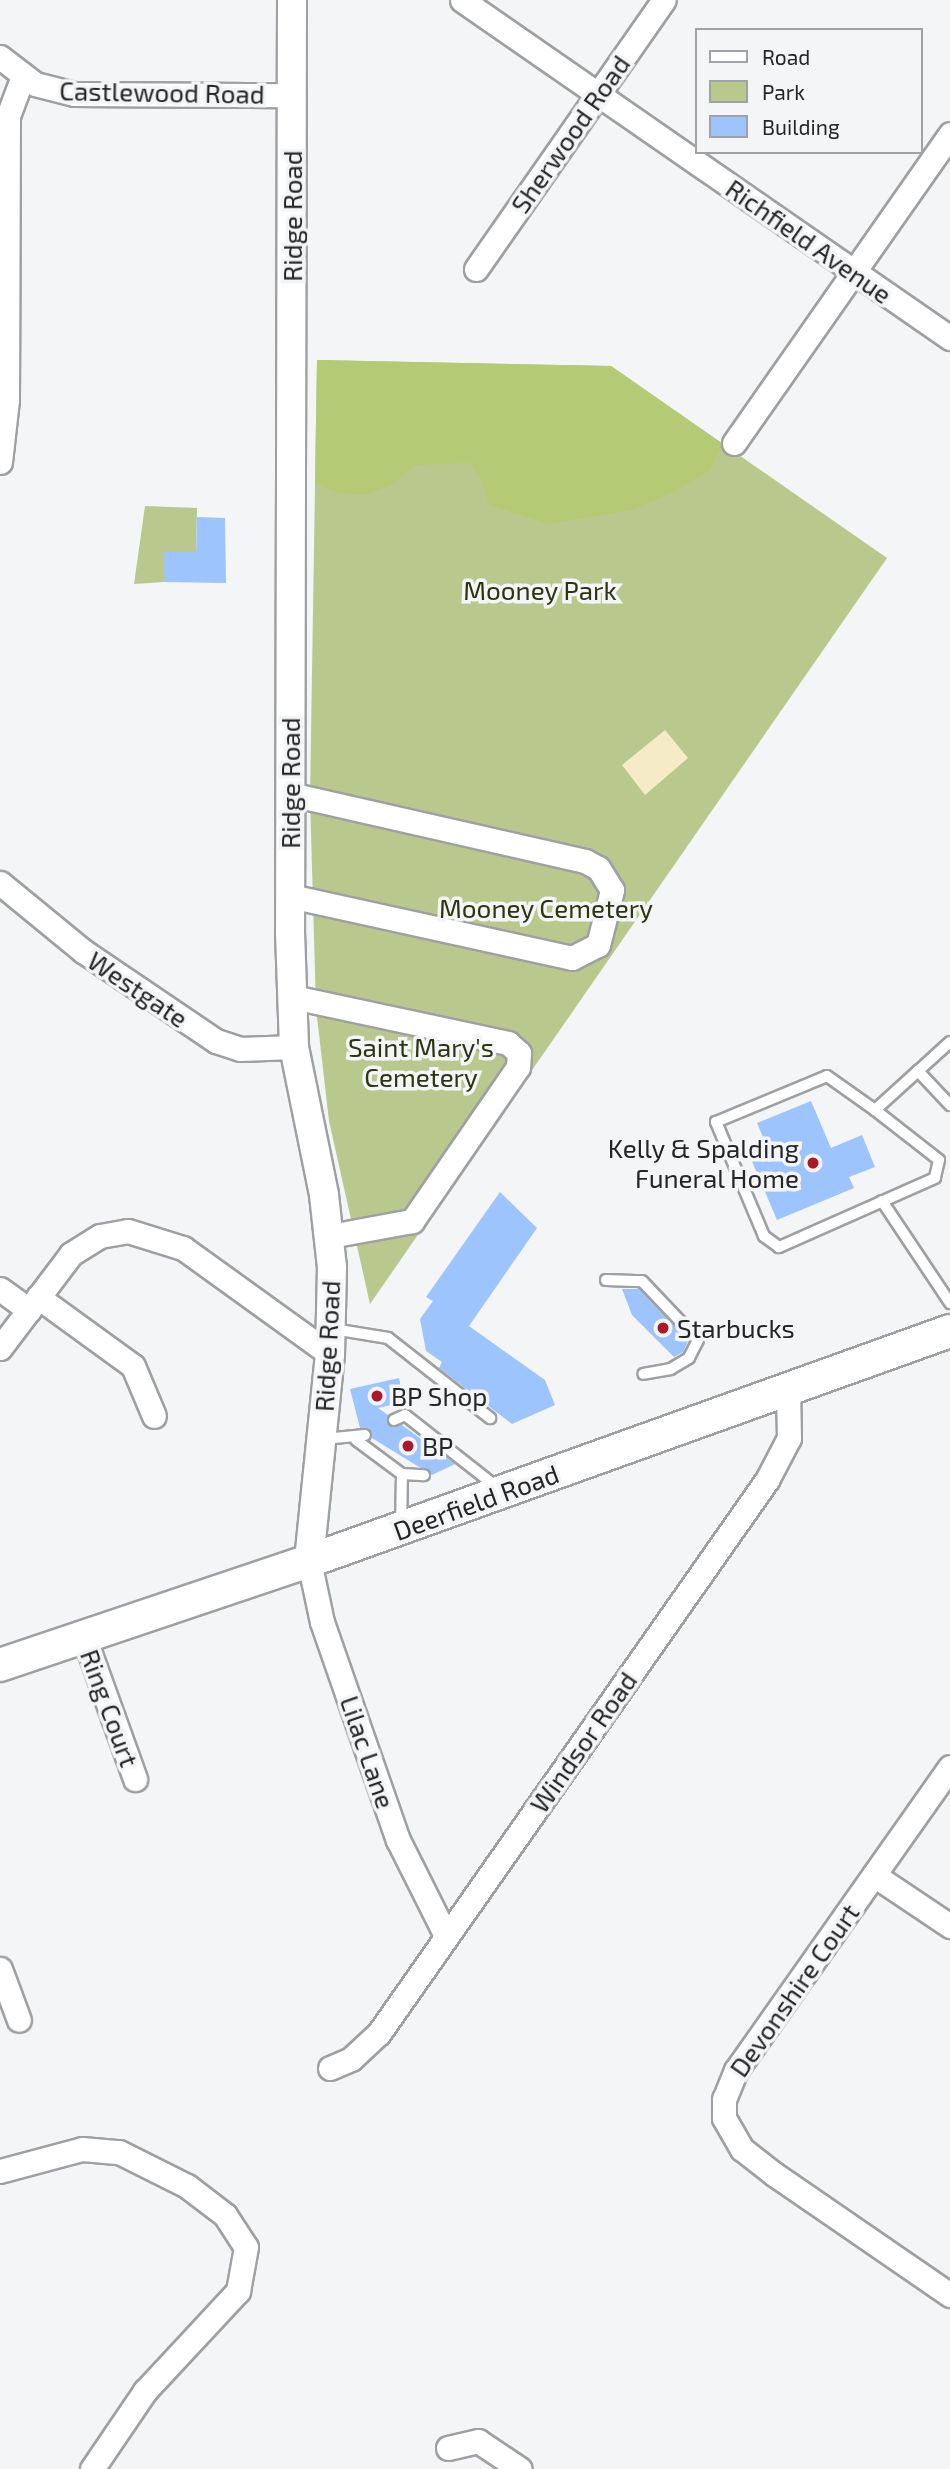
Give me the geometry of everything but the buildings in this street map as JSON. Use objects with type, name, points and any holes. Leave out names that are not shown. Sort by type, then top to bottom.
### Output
[{"type":"main road","name":"Deerfield Road","points":[[0,1665],[309,1561],[950,1331]]},
{"type":"street","name":"Ridge Road","points":[[292,0],[290,896],[294,1047],[330,1236],[330,1341],[309,1561]]},
{"type":"street","name":"Richfield Avenue","points":[[462,0],[950,338]]},
{"type":"street","name":"Sherwood Road","points":[[475,269],[664,0]]},
{"type":"street","name":"Castlewood Road","points":[[0,57],[23,76],[51,90],[74,94],[292,95]]},
{"type":"street","points":[[0,462],[7,400],[8,116],[23,76]]},
{"type":"street","points":[[734,443],[950,134]]},
{"type":"street","points":[[290,794],[585,861],[598,868],[612,890],[598,944],[572,958],[290,896]]},
{"type":"street","name":"Westgate","points":[[0,883],[83,951],[216,1041],[240,1049],[294,1047]]},
{"type":"street","points":[[293,997],[508,1043],[519,1053],[518,1067],[412,1221],[330,1236]]},
{"type":"street","points":[[0,1348],[71,1254],[100,1236],[148,1233],[183,1248],[330,1341]]},
{"type":"street","points":[[0,1289],[33,1303],[133,1366],[154,1416]]},
{"type":"street","name":"Windsor Road","points":[[330,2068],[351,2059],[379,2033],[767,1480],[789,1438],[788,1391]]},
{"type":"street","name":"Lilac Lane","points":[[309,1561],[322,1622],[398,1840],[446,1936]]},
{"type":"street","name":"Ring Court","points":[[84,1637],[135,1779]]},
{"type":"street","name":"Devonshire Court","points":[[950,1767],[736,2070],[724,2099],[724,2118],[742,2149],[950,2295]]},
{"type":"street","points":[[874,1875],[950,1926]]},
{"type":"street","points":[[0,1969],[19,2020]]},
{"type":"street","points":[[0,2171],[82,2149],[119,2152],[187,2186],[225,2215],[246,2247],[238,2291],[145,2391],[92,2469]]},
{"type":"street","points":[[448,2448],[478,2441],[520,2469]]},
{"type":"lane","points":[[875,1110],[950,1042]]},
{"type":"lane","points":[[918,1071],[950,1105]]},
{"type":"lane","points":[[827,1076],[875,1110],[939,1160],[935,1178],[779,1247],[764,1236],[716,1122],[827,1076]]},
{"type":"lane","points":[[882,1201],[950,1303]]},
{"type":"lane","points":[[606,1280],[642,1281],[698,1340],[690,1358],[671,1369],[643,1374]]},
{"type":"lane","points":[[330,1341],[388,1338],[490,1418]]},
{"type":"lane","points":[[394,1420],[405,1415],[442,1441],[457,1458],[502,1493]]},
{"type":"lane","points":[[412,1433],[424,1428]]},
{"type":"lane","points":[[321,1439],[361,1437],[372,1452],[402,1474],[424,1475]]},
{"type":"lane","points":[[430,1447],[442,1441]]},
{"type":"lane","points":[[372,1452],[384,1446]]},
{"type":"lane","points":[[392,1466],[404,1460]]},
{"type":"lane","points":[[401,1528],[402,1474]]},
{"type":"green space","name":"Mooney Park","points":[[317,360],[611,366],[887,558],[370,1304],[329,1121],[316,1008],[310,798]]},
{"type":"green space","points":[[317,360],[611,366],[723,444],[710,470],[673,492],[632,510],[549,524],[489,505],[480,476],[469,463],[415,465],[393,484],[364,495],[337,493],[315,483]]},
{"type":"green space","points":[[145,506],[197,508],[196,552],[165,552],[164,582],[134,584]]},
{"type":"sand","points":[[665,730],[688,758],[645,795],[622,765]]},
{"type":"place","name":"Kelly & Spalding Funeral Home","points":[[813,1163]]},
{"type":"place","name":"Starbucks","points":[[663,1328]]},
{"type":"place","name":"BP Shop","points":[[377,1396]]},
{"type":"place","name":"BP","points":[[408,1446]]},
{"type":"park label","name":"Mooney Cemetery","points":[[546,908]]},
{"type":"park label","name":"Saint Mary's Cemetery","points":[[421,1062]]}]
